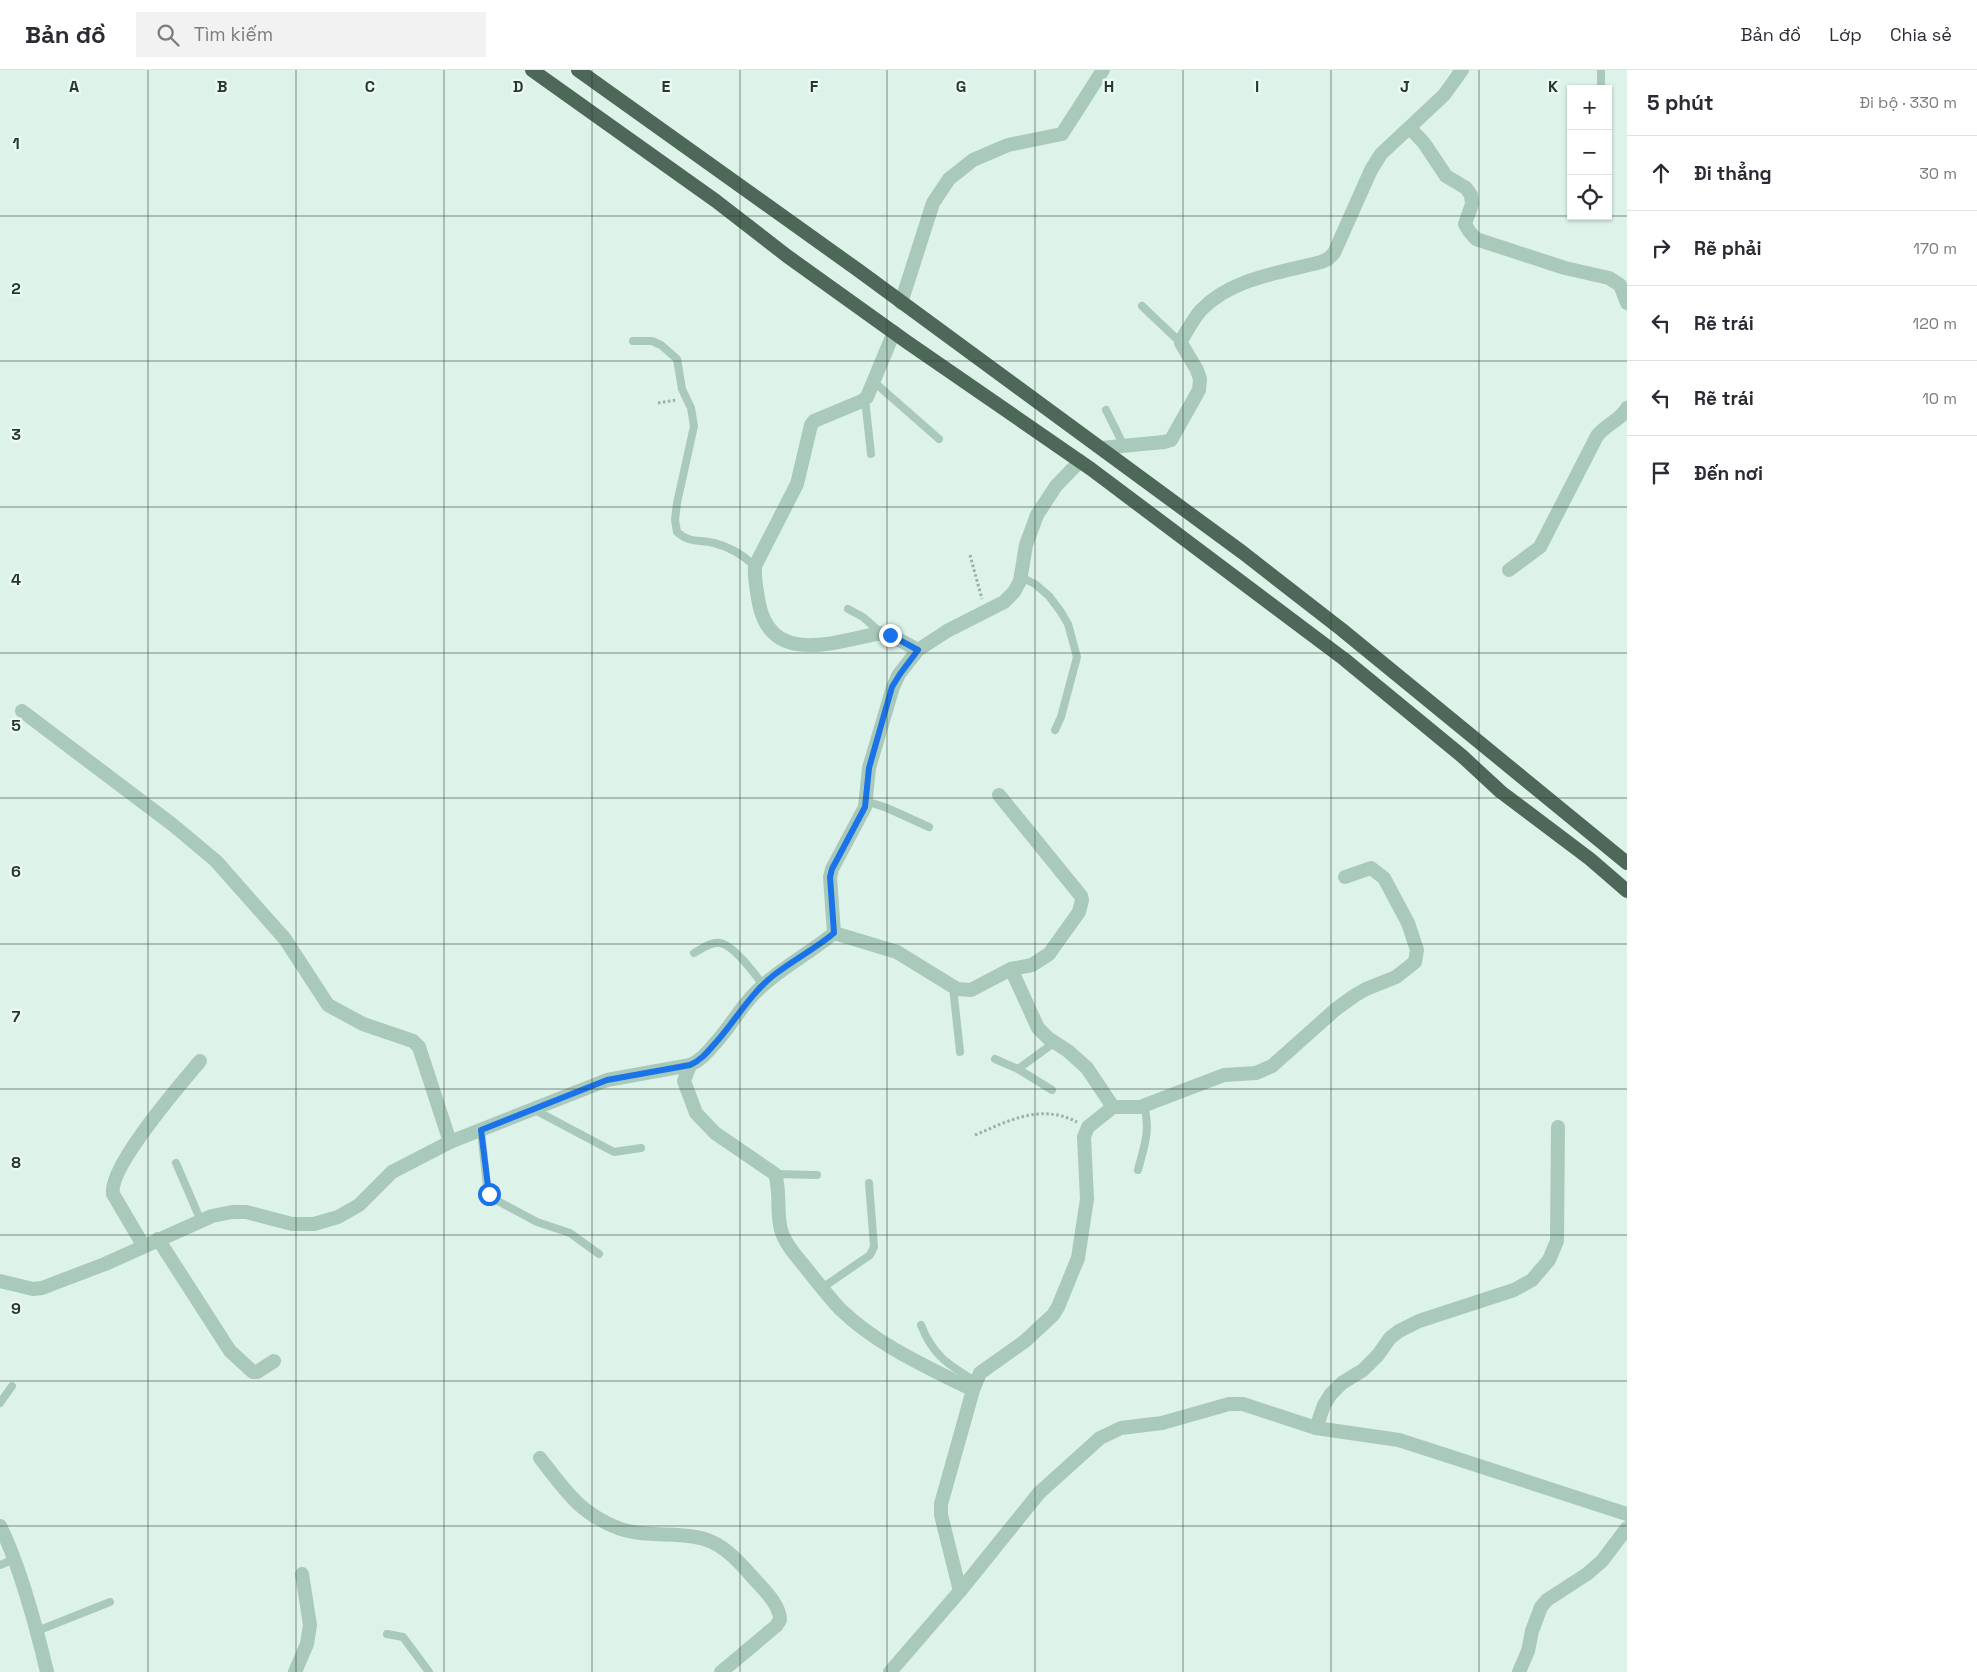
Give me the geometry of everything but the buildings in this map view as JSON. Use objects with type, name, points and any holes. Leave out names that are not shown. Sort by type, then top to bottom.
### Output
[{"type":"highway","points":[[532,70],[716,201],[787,256],[1080,461],[1344,659],[1462,756],[1501,792],[1582,853],[1627,891]]},
{"type":"highway","points":[[578,70],[1242,552],[1334,623],[1627,863]]},
{"type":"highway","points":[[1582,853],[1597,838]]},
{"type":"street","points":[[901,303],[933,203],[949,179],[973,160],[1008,145],[1062,134],[1103,70]]},
{"type":"street","points":[[1101,448],[1171,440],[1200,390],[1200,379],[1197,370],[1181,344],[1182,338],[1200,311],[1218,295],[1239,283],[1328,259],[1334,252],[1371,170],[1382,154],[1444,95],[1459,72]]},
{"type":"street","points":[[1410,128],[1424,143],[1446,176],[1466,188],[1471,195],[1472,204],[1465,224],[1476,239],[1565,268],[1609,278],[1620,285],[1627,303]]},
{"type":"street","points":[[894,332],[870,394],[865,399],[814,421],[811,425],[797,484],[756,566],[754,578],[762,618],[773,634],[791,644],[813,646],[881,633],[890,635],[918,650]]},
{"type":"street","points":[[1509,570],[1540,547],[1597,436],[1603,427],[1616,420],[1627,408]]},
{"type":"street","points":[[834,933],[830,877],[832,869],[861,816],[866,801],[869,768],[892,687],[918,650],[947,630],[1004,602],[1014,592],[1020,577],[1026,545],[1037,515],[1056,486],[1080,461]]},
{"type":"street","points":[[22,712],[173,825],[216,861],[285,939],[328,1005],[363,1024],[413,1040],[419,1047],[450,1142]]},
{"type":"street","points":[[834,933],[897,952],[953,987],[964,991],[971,990],[1012,969],[1032,965],[1049,954],[1079,912],[1082,900],[998,795]]},
{"type":"street","points":[[960,1591],[941,1515],[941,1504],[974,1386],[980,1373],[986,1366],[1025,1341],[1053,1315],[1078,1258],[1087,1199],[1084,1137],[1088,1127],[1113,1107],[1144,1106],[1224,1075],[1256,1073],[1272,1066],[1336,1009],[1366,989],[1396,977],[1415,962],[1417,950],[1408,923],[1384,878],[1371,868],[1345,877]]},
{"type":"street","points":[[0,1281],[33,1289],[42,1288],[105,1264],[212,1216],[232,1212],[246,1212],[292,1224],[314,1224],[338,1217],[359,1205],[392,1172],[450,1142],[619,1076],[690,1065],[699,1061],[721,1037],[755,992],[775,974],[816,948],[834,933]]},
{"type":"street","points":[[1012,969],[1038,1028],[1087,1068],[1113,1107]]},
{"type":"street","points":[[143,1246],[113,1194],[112,1187],[121,1166],[134,1146],[200,1061]]},
{"type":"street","points":[[690,1065],[684,1081],[696,1113],[715,1133],[775,1174],[778,1183],[778,1208],[781,1231],[795,1254],[822,1288],[847,1315],[894,1349],[974,1386]]},
{"type":"street","points":[[1316,1428],[1324,1405],[1331,1394],[1342,1383],[1363,1370],[1378,1355],[1390,1338],[1399,1331],[1419,1321],[1514,1290],[1532,1280],[1549,1260],[1557,1241],[1558,1127]]},
{"type":"street","points":[[158,1239],[230,1351],[253,1372],[257,1372],[274,1361]]},
{"type":"street","points":[[890,1672],[960,1591],[1039,1493],[1100,1438],[1121,1428],[1162,1423],[1229,1404],[1243,1404],[1316,1428],[1399,1440],[1627,1514]]},
{"type":"street","points":[[540,1458],[576,1504],[593,1516],[619,1528],[646,1534],[700,1538],[713,1542],[742,1567],[761,1587],[778,1608],[780,1620],[776,1626],[721,1672]]},
{"type":"street","points":[[0,1526],[14,1559],[37,1631],[47,1672]]},
{"type":"street","points":[[1519,1672],[1528,1651],[1532,1631],[1541,1607],[1547,1600],[1587,1574],[1602,1561],[1627,1528]]},
{"type":"street","points":[[295,1672],[306,1644],[310,1625],[302,1574]]},
{"type":"lane","points":[[1601,70],[1601,85]]},
{"type":"lane","points":[[1142,306],[1181,344]]},
{"type":"lane","points":[[633,341],[652,341],[661,345],[677,359],[682,389],[691,408],[694,426],[677,503],[675,520],[677,532],[690,541],[700,540],[733,549],[756,566]]},
{"type":"lane","points":[[874,382],[939,438]]},
{"type":"lane","points":[[865,399],[871,454]]},
{"type":"lane","points":[[1106,410],[1124,446]]},
{"type":"lane","points":[[1020,577],[1035,584],[1049,596],[1062,612],[1068,624],[1077,657],[1061,718],[1055,730]]},
{"type":"lane","points":[[848,609],[863,617],[881,633]]},
{"type":"lane","points":[[866,801],[887,808],[929,827]]},
{"type":"lane","points":[[694,953],[715,943],[728,946],[751,968],[763,985]]},
{"type":"lane","points":[[953,987],[960,1052]]},
{"type":"lane","points":[[1018,1069],[1055,1042]]},
{"type":"lane","points":[[996,1059],[1018,1069],[1052,1090]]},
{"type":"lane","points":[[1138,1170],[1148,1129],[1148,1120],[1144,1106]]},
{"type":"lane","points":[[533,1109],[614,1152],[641,1148]]},
{"type":"lane","points":[[481,1130],[489,1194],[494,1199],[538,1222],[570,1233],[599,1254]]},
{"type":"lane","points":[[176,1164],[201,1221]]},
{"type":"lane","points":[[775,1174],[817,1174]]},
{"type":"lane","points":[[822,1288],[870,1255],[874,1247],[869,1183]]},
{"type":"lane","points":[[921,1325],[927,1341],[937,1355],[974,1386]]},
{"type":"lane","points":[[0,1403],[12,1386]]},
{"type":"lane","points":[[0,1565],[14,1559]]},
{"type":"lane","points":[[37,1631],[110,1602]]},
{"type":"lane","points":[[386,1634],[404,1637],[429,1672]]},
{"type":"path","points":[[658,403],[686,398]]},
{"type":"path","points":[[970,555],[985,611]]},
{"type":"path","points":[[975,1135],[1015,1117],[1029,1115],[1050,1114],[1067,1117],[1088,1127]]},
{"type":"route","points":[[489,1194],[481,1130],[619,1076],[690,1065],[699,1061],[721,1037],[755,992],[775,974],[816,948],[834,933],[830,877],[832,869],[865,807],[869,768],[892,687],[918,650],[890,635]]}]
